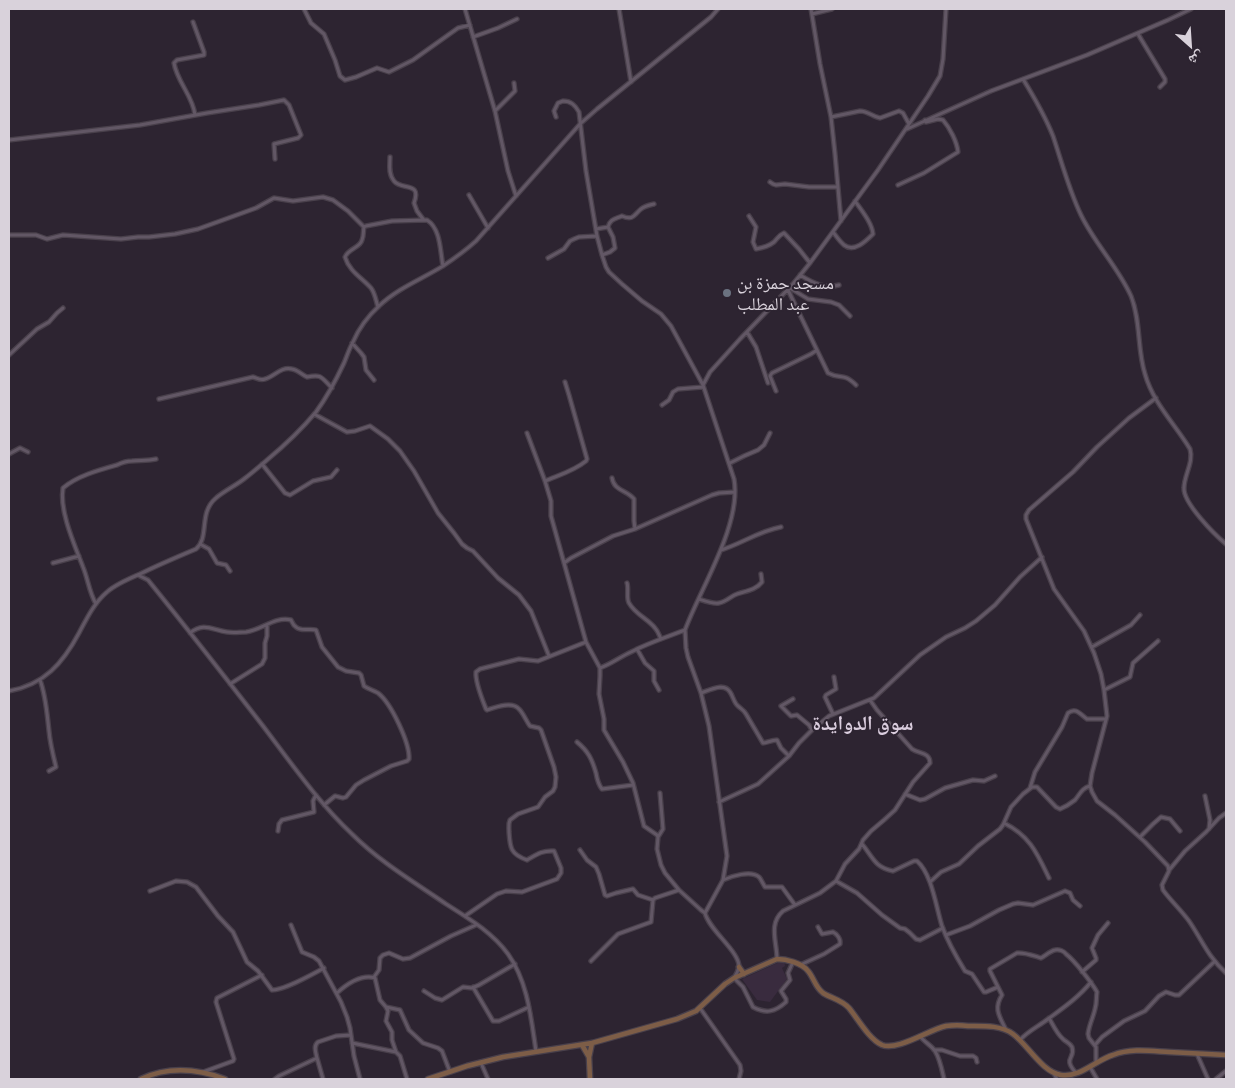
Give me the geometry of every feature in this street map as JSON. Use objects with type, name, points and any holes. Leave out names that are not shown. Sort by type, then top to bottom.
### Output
[{"type":"street","points":[[304,9],[312,23],[324,34],[340,76],[345,80],[377,68],[390,72],[413,60],[458,28],[470,26]]},
{"type":"street","points":[[465,9],[495,110],[508,171],[516,196]]},
{"type":"street","points":[[619,9],[631,82]]},
{"type":"street","points":[[9,691],[26,687],[40,680],[54,669],[66,655],[91,610],[106,592],[116,585],[196,549],[200,544],[209,505],[295,436],[314,414],[332,388],[352,343],[363,324],[378,306],[403,287],[443,266],[471,245],[580,124],[711,17],[718,9]]},
{"type":"street","points":[[811,9],[831,117],[841,221]]},
{"type":"street","points":[[812,14],[832,9]]},
{"type":"street","points":[[703,386],[710,372],[800,276],[841,221],[928,96],[940,76],[946,9]]},
{"type":"street","points":[[905,130],[991,91],[1087,55],[1191,9]]},
{"type":"street","points":[[473,37],[517,19]]},
{"type":"street","points":[[194,22],[204,55],[177,60],[174,63],[192,103],[195,115]]},
{"type":"street","points":[[1138,34],[1165,80],[1160,87]]},
{"type":"street","points":[[1023,79],[1048,124],[1071,191],[1082,216],[1094,239],[1122,277],[1131,296],[1135,310],[1144,373],[1156,398],[1190,449],[1191,458],[1184,487],[1186,498],[1210,529],[1226,544]]},
{"type":"street","points":[[495,110],[513,95],[515,91],[514,83]]},
{"type":"street","points":[[9,140],[140,125],[284,100],[289,105],[301,135],[298,138],[274,144],[275,160]]},
{"type":"street","points":[[556,117],[554,111],[562,100],[571,103],[577,108],[597,236],[606,267],[614,277],[642,301],[662,314],[667,320],[703,386],[734,479],[735,492],[728,530],[685,630],[688,657],[701,693],[709,726],[727,856],[723,880],[705,912]]},
{"type":"street","points":[[831,117],[865,111],[880,118],[899,111],[903,113],[909,124]]},
{"type":"street","points":[[898,185],[924,173],[958,152],[951,132],[943,120],[938,118],[926,122],[925,120]]},
{"type":"street","points":[[390,157],[389,166],[393,180],[412,188],[415,192],[416,198],[414,203],[417,212],[423,219]]},
{"type":"street","points":[[770,182],[776,185],[785,184],[809,187],[838,186]]},
{"type":"street","points":[[469,195],[488,228]]},
{"type":"street","points":[[9,235],[34,234],[47,239],[62,236],[120,239],[158,236],[186,232],[256,208],[274,198],[293,201],[323,197],[332,200],[352,214],[364,227]]},
{"type":"street","points":[[833,232],[849,248],[859,246],[873,234],[874,232],[855,201]]},
{"type":"street","points":[[608,227],[612,220],[622,216],[632,218],[641,209],[654,204]]},
{"type":"street","points":[[749,216],[756,227],[753,242],[756,249],[770,244],[780,234],[784,233],[810,263]]},
{"type":"street","points":[[364,227],[392,221],[427,220],[433,224],[438,236],[443,266]]},
{"type":"street","points":[[364,227],[361,243],[350,250],[345,257],[351,268],[372,290],[378,306]]},
{"type":"street","points":[[596,229],[608,227]]},
{"type":"street","points":[[602,255],[615,248],[608,227]]},
{"type":"street","points":[[548,258],[564,249],[574,239],[597,236]]},
{"type":"street","points":[[800,276],[824,286],[840,285]]},
{"type":"street","points":[[789,289],[808,299],[839,305],[850,316]]},
{"type":"street","points":[[789,289],[828,373],[835,376],[848,377],[856,385]]},
{"type":"street","points":[[9,355],[63,308]]},
{"type":"street","points":[[747,332],[756,347],[768,383]]},
{"type":"street","points":[[352,343],[364,357],[366,370],[374,380]]},
{"type":"street","points":[[776,391],[770,376],[772,372],[817,350]]},
{"type":"street","points":[[159,399],[253,377],[265,380],[287,369],[295,370],[307,377],[317,375],[332,388]]},
{"type":"street","points":[[545,481],[563,474],[586,461],[580,432],[564,382]]},
{"type":"street","points":[[662,405],[678,389],[703,386]]},
{"type":"street","points":[[1156,398],[1097,447],[1074,472],[1029,510],[1026,519],[1057,593],[1084,631],[1092,647],[1101,674],[1107,711],[1090,786],[1094,798],[1152,848],[1170,869]]},
{"type":"street","points":[[314,414],[347,432],[370,426],[388,439],[400,451],[438,513],[462,544],[478,556],[498,578],[518,595],[531,611],[549,656]]},
{"type":"street","points":[[527,433],[551,501],[551,516],[586,642],[600,668],[599,694],[604,719],[604,730],[634,785],[644,826],[658,837]]},
{"type":"street","points":[[730,464],[758,450],[770,433]]},
{"type":"street","points":[[9,454],[20,448],[28,452]]},
{"type":"street","points":[[96,604],[74,545],[64,509],[62,488],[104,468],[132,461],[156,459]]},
{"type":"street","points":[[262,464],[285,493],[290,494],[313,481],[332,477],[337,470]]},
{"type":"street","points":[[612,478],[619,490],[631,495],[634,499],[635,528]]},
{"type":"street","points":[[564,563],[613,536],[719,492],[735,492]]},
{"type":"street","points":[[720,550],[760,533],[781,527]]},
{"type":"street","points":[[200,544],[210,550],[217,563],[226,565],[230,571]]},
{"type":"street","points":[[53,563],[78,556]]},
{"type":"street","points":[[719,802],[758,784],[789,756],[799,742],[833,714],[870,700],[927,650],[946,637],[976,621],[995,605],[1042,556]]},
{"type":"street","points":[[148,570],[146,575],[148,580],[298,773],[352,835],[383,861],[477,924],[498,942],[515,964],[523,983],[536,1051]]},
{"type":"street","points":[[699,599],[717,603],[732,598],[759,586],[762,582],[761,574]]},
{"type":"street","points":[[138,575],[148,580]]},
{"type":"street","points":[[627,583],[629,603],[656,628],[661,639]]},
{"type":"street","points":[[1092,647],[1131,625],[1140,615]]},
{"type":"street","points":[[190,633],[195,628],[202,627],[232,632],[249,632],[280,620],[291,620],[296,628],[316,630],[322,647],[338,667],[359,674],[364,686],[378,693],[387,703],[402,731],[409,759],[364,780],[356,785],[346,797],[335,796],[324,804]]},
{"type":"street","points":[[230,684],[262,664],[265,658],[267,626]]},
{"type":"street","points":[[600,668],[637,649],[685,630]]},
{"type":"street","points":[[1104,690],[1130,677],[1133,663],[1158,641]]},
{"type":"street","points":[[465,916],[497,894],[506,891],[522,892],[528,890],[557,879],[561,872],[554,851],[538,853],[527,860],[515,852],[509,843],[508,823],[510,820],[518,814],[538,807],[555,787],[554,767],[542,732],[539,728],[530,726],[518,707],[510,705],[487,710],[475,674],[480,669],[519,659],[538,660],[586,642]]},
{"type":"street","points":[[637,649],[644,662],[654,671],[654,682],[659,690]]},
{"type":"street","points":[[833,714],[825,697],[836,689],[834,677]]},
{"type":"street","points":[[40,680],[45,694],[49,733],[56,767],[49,771]]},
{"type":"street","points":[[701,693],[719,687],[729,690],[736,704],[744,711],[762,743],[776,740],[789,756]]},
{"type":"street","points":[[793,699],[781,706],[791,716],[797,715],[812,730]]},
{"type":"street","points":[[777,959],[777,951],[774,944],[775,920],[782,911],[820,893],[836,881],[845,864],[859,849],[871,831],[895,810],[913,782],[929,764],[930,760],[927,755],[912,750],[870,700]]},
{"type":"street","points":[[930,882],[941,872],[959,864],[1000,829],[1014,804],[1030,788],[1035,772],[1070,712],[1077,711],[1083,717],[1090,720],[1106,719]]},
{"type":"street","points":[[577,742],[587,750],[600,787],[604,789],[634,785]]},
{"type":"street","points":[[906,794],[920,800],[925,799],[945,788],[973,780],[984,781],[995,776]]},
{"type":"street","points":[[1030,788],[1036,787],[1060,809],[1074,801],[1085,787],[1090,786]]},
{"type":"street","points":[[660,792],[663,829],[658,837],[657,849],[661,865],[679,890],[705,912],[709,923],[736,958],[744,974]]},
{"type":"street","points":[[278,831],[282,820],[314,812],[313,801],[316,795]]},
{"type":"street","points":[[1205,796],[1210,820],[1208,830]]},
{"type":"street","points":[[1226,813],[1184,851],[1162,882],[1162,887],[1188,921],[1214,962],[1226,973]]},
{"type":"street","points":[[1140,837],[1152,824],[1162,817],[1170,819],[1180,831]]},
{"type":"street","points":[[1004,823],[1016,829],[1027,839],[1049,878]]},
{"type":"street","points":[[862,844],[878,866],[890,871],[917,861],[920,864],[930,882],[946,936],[964,971],[973,976],[982,991],[986,992],[998,987]]},
{"type":"street","points":[[580,850],[587,860],[596,867],[606,896],[634,889],[638,894],[653,900]]},
{"type":"street","points":[[723,880],[737,875],[754,874],[760,878],[765,887],[782,887],[795,905]]},
{"type":"street","points":[[150,891],[176,881],[193,884],[233,932],[247,962],[258,970],[270,988],[275,990],[283,988],[324,968]]},
{"type":"street","points":[[836,881],[857,892],[882,915],[900,928],[905,929],[916,939],[920,940],[943,928]]},
{"type":"street","points":[[653,900],[679,890]]},
{"type":"street","points":[[946,936],[1013,904],[1033,905],[1065,891],[1070,893],[1073,900],[1080,906]]},
{"type":"street","points":[[591,961],[618,934],[651,922],[653,900]]},
{"type":"street","points":[[1082,972],[1096,960],[1092,948],[1098,935],[1108,923]]},
{"type":"street","points":[[337,993],[354,980],[374,977],[379,970],[380,958],[384,954],[389,953],[403,959],[410,958],[477,924]]},
{"type":"street","points":[[291,925],[302,952],[319,961],[337,993],[347,1017],[360,1079]]},
{"type":"street","points":[[799,965],[824,954],[840,944],[840,940],[835,933],[822,934],[818,927]]},
{"type":"street","points":[[1006,1030],[997,1012],[998,1003],[1002,995],[990,969],[1019,953],[1041,958],[1053,950],[1061,950],[1066,953],[1096,990],[1097,1002],[1088,1034],[1096,1047],[1096,1063]]},
{"type":"street","points":[[428,1079],[481,1062],[536,1051],[592,1043],[678,1019],[692,1014],[734,978],[777,959],[794,962],[808,971],[823,993],[847,1006],[879,1044],[888,1046],[898,1045],[951,1025],[992,1027],[1006,1030],[1013,1034],[1053,1072],[1057,1079]]},
{"type":"street","points":[[734,978],[743,987],[753,1007],[773,1011],[786,1002],[781,991],[790,980],[788,973],[794,962]]},
{"type":"street","points":[[1095,1045],[1102,1037],[1124,1021],[1145,1011],[1165,992],[1179,995],[1214,962]]},
{"type":"street","points":[[424,991],[441,1000],[463,987],[473,987],[487,981],[515,964]]},
{"type":"street","points":[[734,978],[739,967]]},
{"type":"street","points":[[203,1072],[233,1061],[234,1058],[216,1002],[217,998],[262,975]]},
{"type":"street","points":[[374,977],[380,1000],[386,1007],[388,1014],[387,1023],[392,1032],[392,1040],[396,1052],[400,1056],[407,1079]]},
{"type":"street","points":[[1020,1040],[1080,995],[1091,982]]},
{"type":"street","points":[[473,987],[493,1021],[498,1021],[529,1007]]},
{"type":"street","points":[[386,1007],[400,1010],[409,1030],[423,1043],[440,1049],[450,1072]]},
{"type":"street","points":[[700,1008],[740,1065],[739,1079]]},
{"type":"street","points":[[1049,1018],[1060,1037],[1072,1047],[1069,1062],[1076,1073]]},
{"type":"street","points":[[324,1079],[317,1058],[316,1044],[336,1036],[351,1035]]},
{"type":"street","points":[[920,1036],[934,1050],[944,1079]]},
{"type":"street","points":[[352,1043],[396,1052]]},
{"type":"street","points":[[590,1079],[589,1057],[592,1043]]},
{"type":"street","points":[[582,1045],[589,1057]]},
{"type":"street","points":[[934,1050],[942,1050],[960,1056],[973,1056],[977,1062]]},
{"type":"street","points":[[1053,1072],[1059,1075],[1076,1073],[1111,1055],[1135,1051],[1226,1055]]},
{"type":"street","points":[[1197,1054],[1208,1079]]},
{"type":"street","points":[[275,1079],[317,1058]]},
{"type":"street","points":[[481,1062],[488,1079]]},
{"type":"street","points":[[1090,1066],[1097,1079]]},
{"type":"street","points":[[141,1079],[154,1074],[180,1070],[203,1072],[225,1079]]},
{"type":"street","points":[[1216,1079],[1226,1071]]},
{"type":"shaded area","points":[[784,960],[785,966],[782,968],[787,979],[770,1002],[757,1000],[742,979]]},
{"type":"place","name":"مسجد حمزة بن عبد المطلب","points":[[727,293]]},
{"type":"district","name":"سوق الدوايدة","points":[[863,723]]}]
